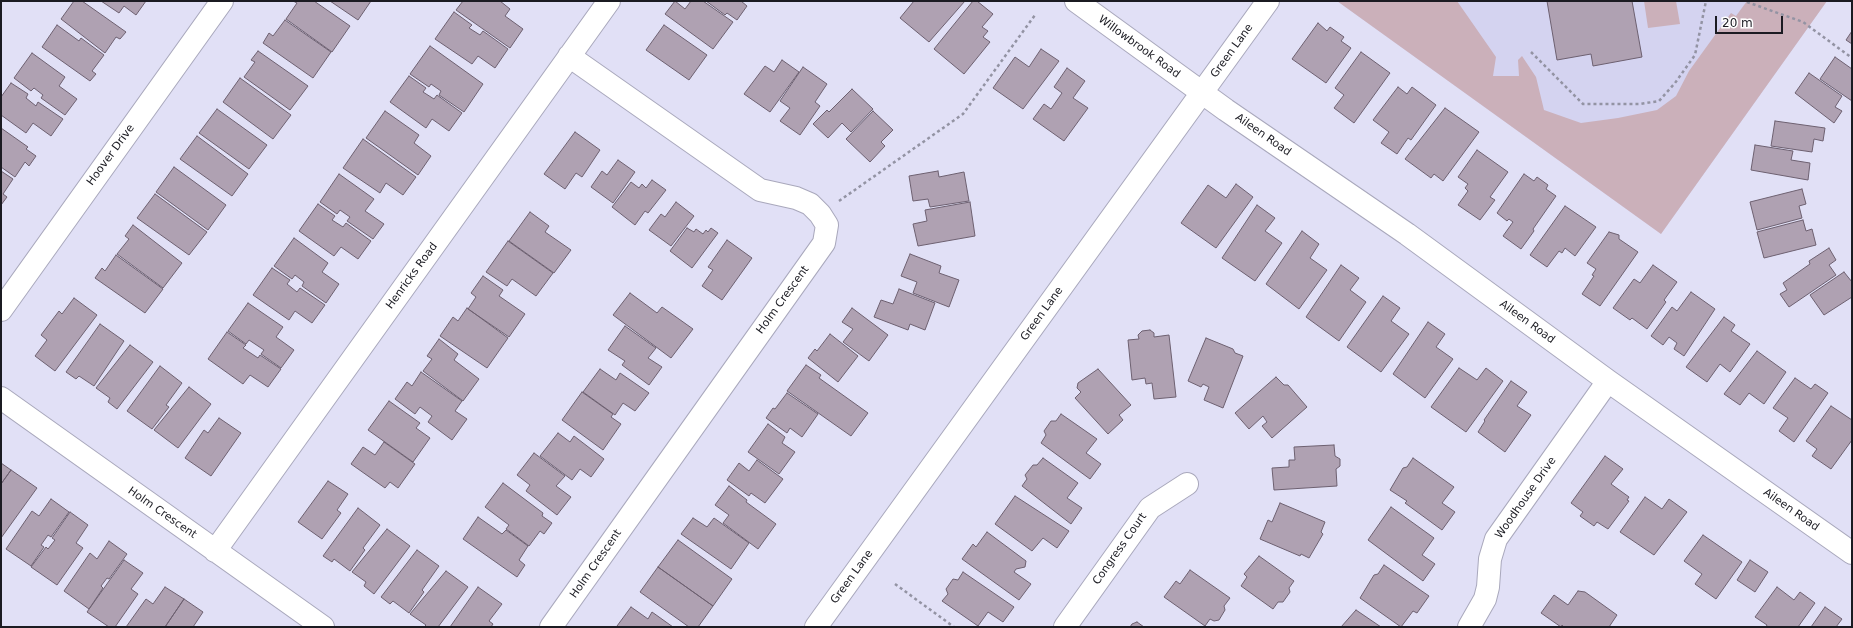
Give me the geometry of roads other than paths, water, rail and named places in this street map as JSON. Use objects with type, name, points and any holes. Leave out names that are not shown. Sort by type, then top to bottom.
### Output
[{"type":"street","name":"Hoover Drive","points":[[1,310],[222,1]]},
{"type":"street","name":"Henricks Road","points":[[215,551],[608,1]]},
{"type":"street","name":"Willowbrook Road","points":[[1076,1],[1202,92]]},
{"type":"street","name":"Green Lane","points":[[816,627],[1268,1]]},
{"type":"street","name":"Holm Crescent","points":[[551,627],[824,243],[827,226],[820,214],[810,204],[796,198],[760,190],[569,56]]},
{"type":"street","name":"Aileen Road","points":[[1202,92],[1407,234],[1608,381],[1852,553]]},
{"type":"street","name":"Woodhouse Drive","points":[[1470,627],[1485,599],[1488,587],[1490,559],[1496,539],[1608,381]]},
{"type":"street","name":"Holm Crescent","points":[[1,398],[323,627]]},
{"type":"street","name":"Congress Court","points":[[1065,627],[1150,508],[1187,484]]}]
